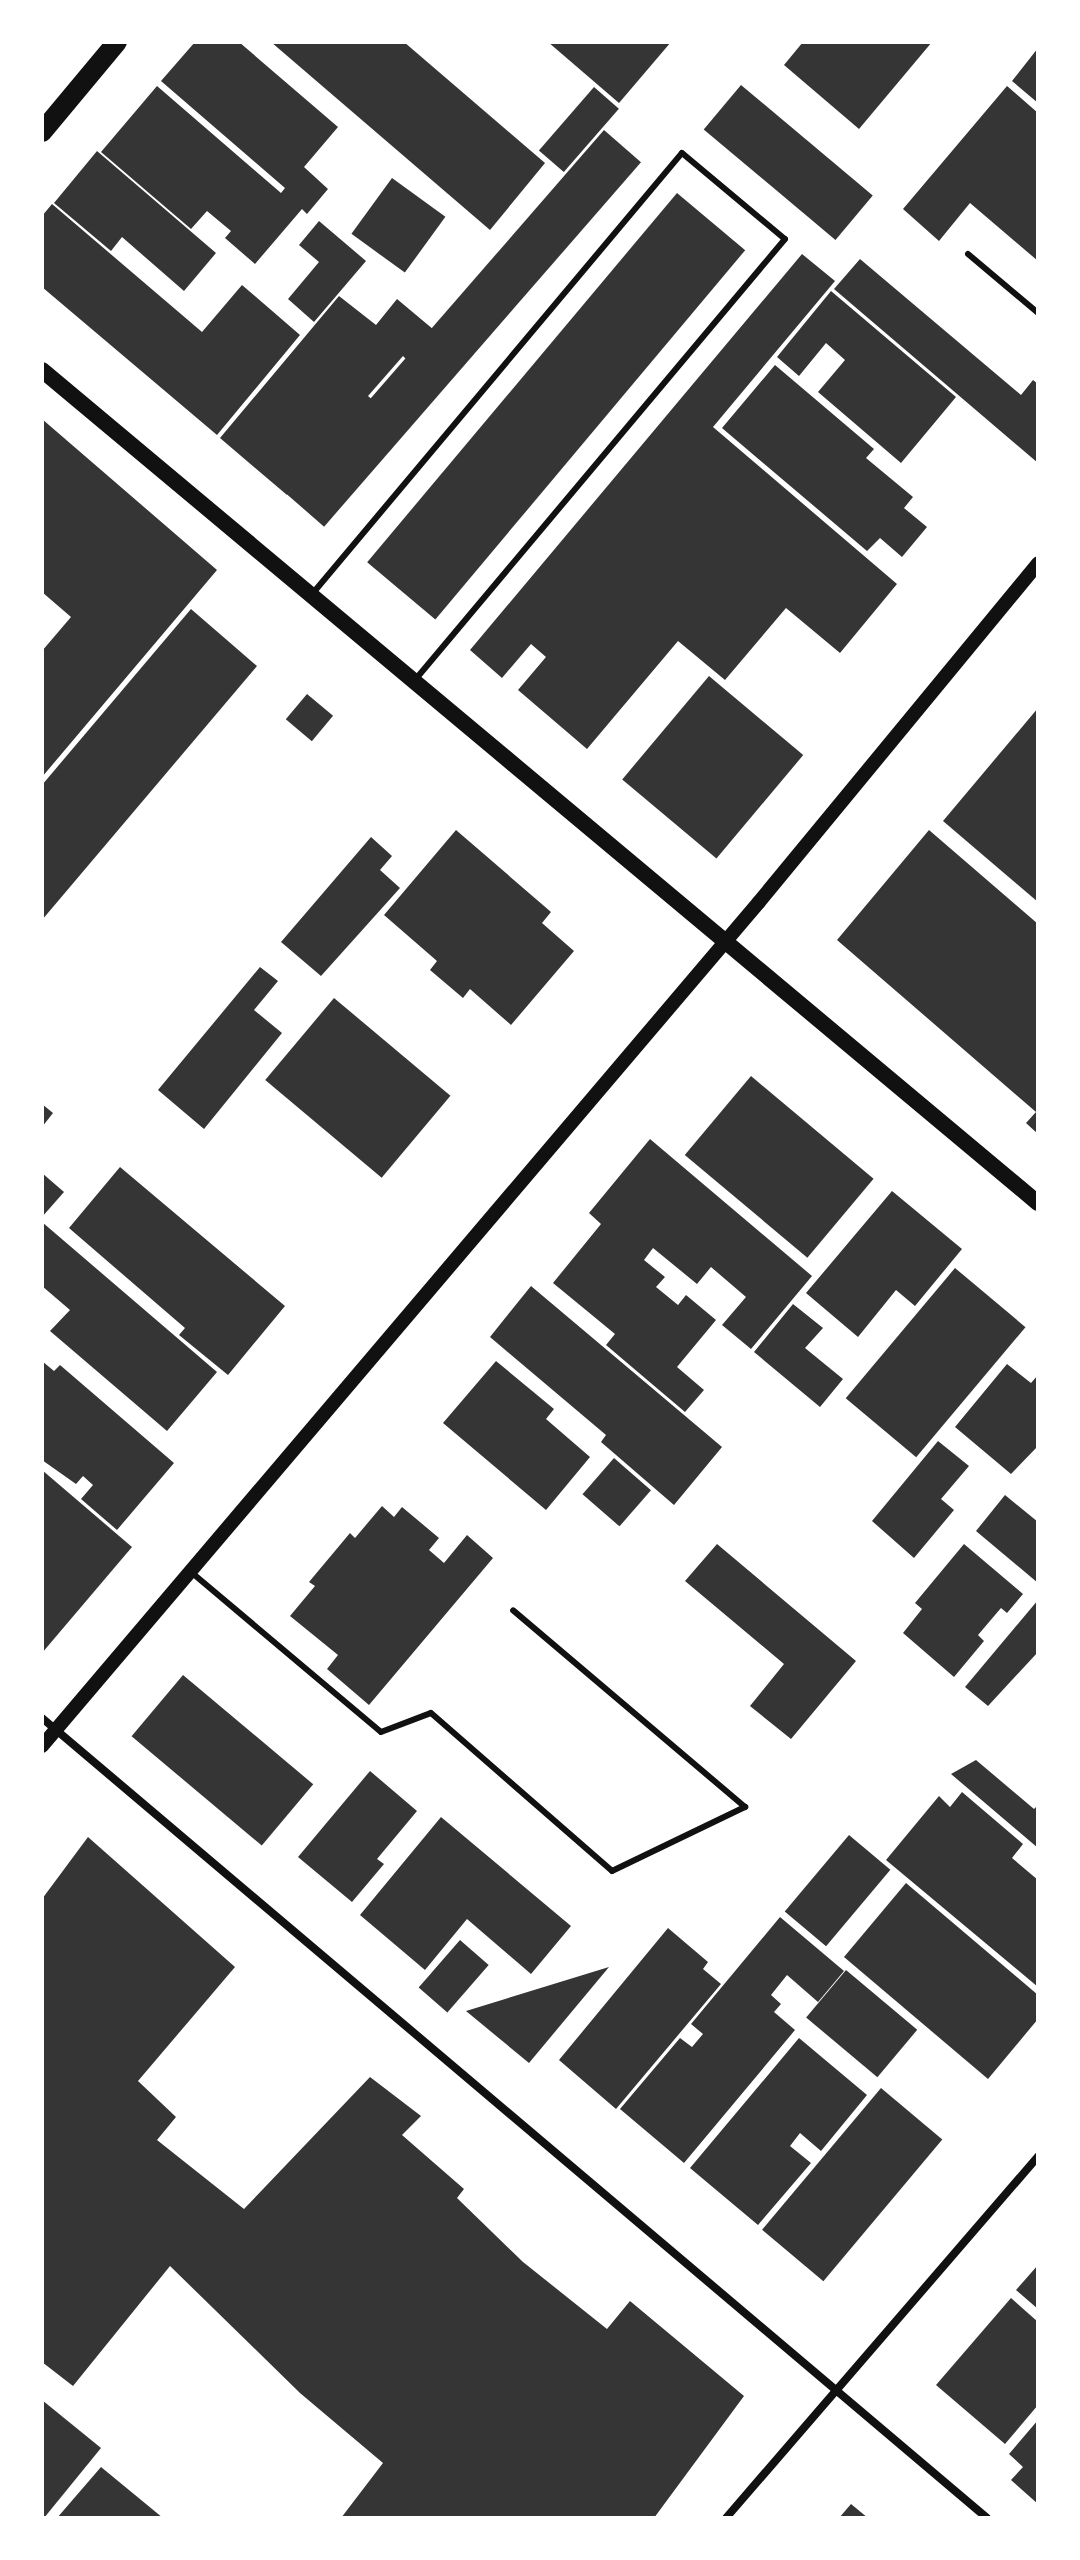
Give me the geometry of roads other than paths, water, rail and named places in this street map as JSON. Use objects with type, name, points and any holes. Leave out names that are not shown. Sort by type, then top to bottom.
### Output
[{"type":"main road","points":[[42,132],[117,42]]},
{"type":"main road","points":[[42,370],[1038,1203]]},
{"type":"street","points":[[42,1746],[725,942],[1038,563]]},
{"type":"street","points":[[42,1718],[987,2518]]},
{"type":"street","points":[[726,2518],[1038,2156]]},
{"type":"lane","points":[[311,596],[682,153],[694,162],[785,239],[414,682]]},
{"type":"lane","points":[[968,254],[1038,313]]},
{"type":"lane","points":[[191,1572],[381,1732],[431,1713],[612,1871],[745,1807],[513,1610]]}]
